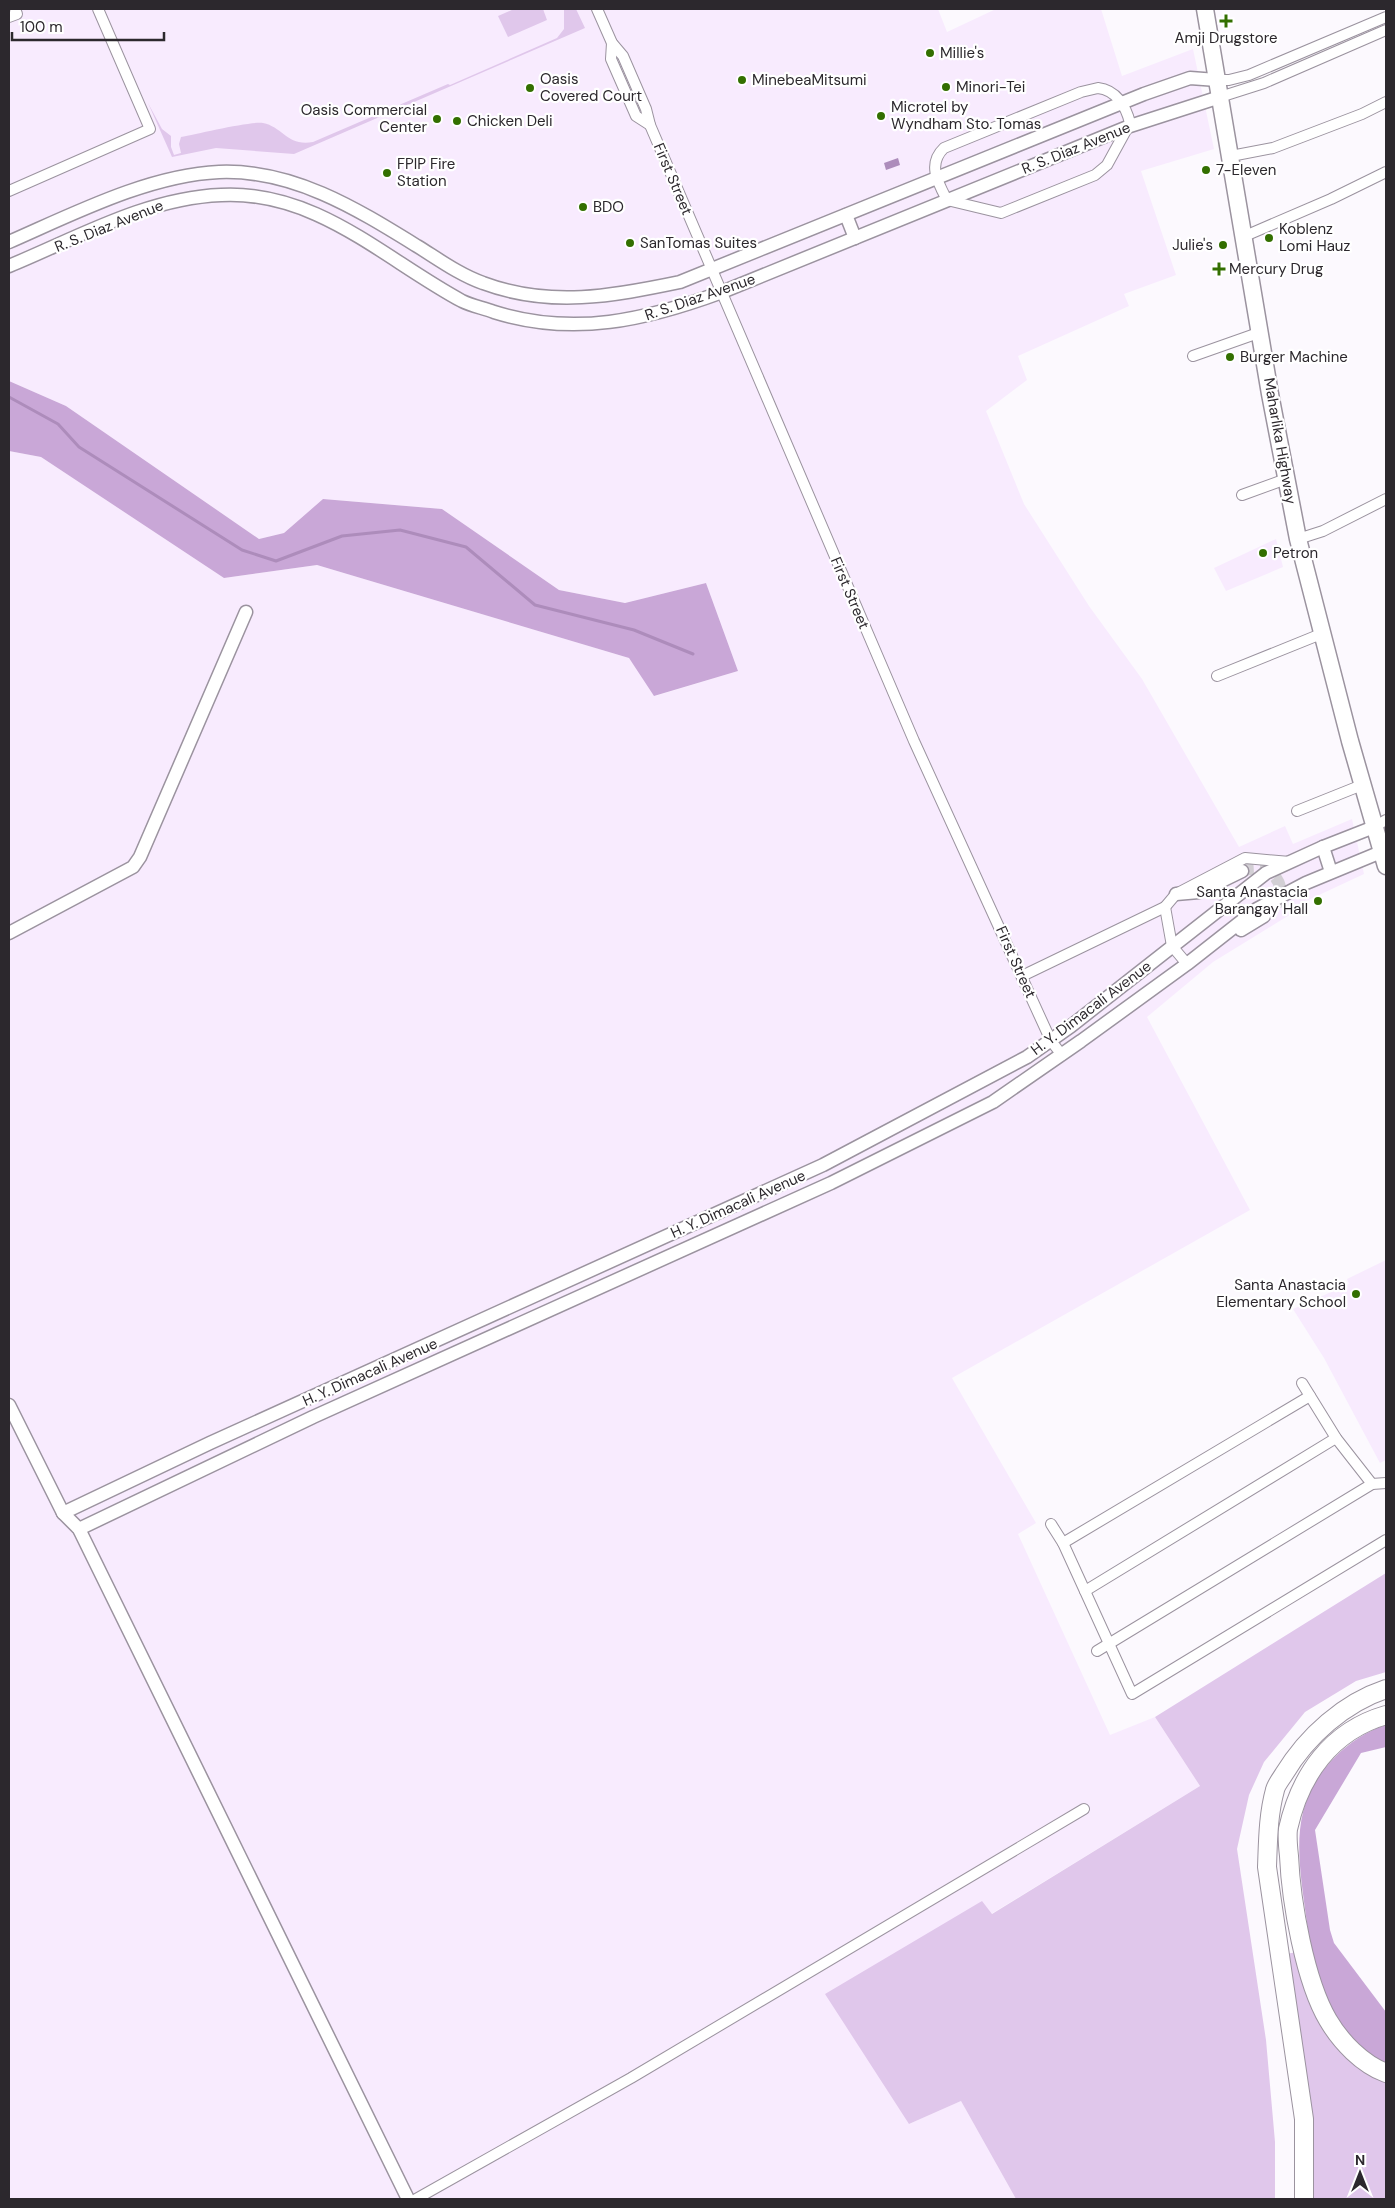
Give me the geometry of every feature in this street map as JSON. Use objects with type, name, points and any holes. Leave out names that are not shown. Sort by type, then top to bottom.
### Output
[{"type":"highway","name":"Maharlika Highway","points":[[1205,9],[1286,479],[1298,538],[1321,634],[1362,785],[1380,824],[1384,859]]},
{"type":"highway","points":[[1304,2199],[1304,2119],[1267,1867],[1270,1821],[1275,1789],[1295,1756],[1330,1720],[1371,1694],[1386,1689]]},
{"type":"highway","points":[[1386,1715],[1340,1737],[1316,1762],[1297,1797],[1288,1831],[1290,1878],[1299,1931],[1310,1974],[1328,2019],[1349,2049],[1386,2072]]},
{"type":"street","points":[[9,17],[17,14],[15,9]]},
{"type":"street","points":[[9,191],[150,129],[98,9]]},
{"type":"street","name":"First Street","points":[[597,9],[612,43],[623,56],[646,109],[650,125],[914,740],[1051,1041],[1062,1055]]},
{"type":"street","points":[[1217,80],[1248,75],[1386,18]]},
{"type":"street","points":[[1220,97],[1264,83],[1386,30]]},
{"type":"street","name":"R. S. Diaz Avenue","points":[[9,242],[78,212],[182,175],[221,172],[262,175],[306,185],[364,213],[453,269],[482,283],[512,292],[573,299],[621,294],[680,282],[711,268],[936,180],[1122,103],[1190,78],[1217,80]]},
{"type":"street","points":[[1087,90],[1106,90],[1116,95],[1122,103],[1130,126],[1103,170],[1008,211],[994,212],[946,200],[936,180],[935,165],[939,152],[949,144],[1087,90]]},
{"type":"street","name":"R. S. Diaz Avenue","points":[[9,266],[166,202],[222,195],[261,197],[302,207],[352,231],[464,302],[519,319],[572,325],[626,321],[665,312],[722,292],[1130,126],[1220,97]]},
{"type":"street","points":[[1231,156],[1282,145],[1362,114],[1386,102]]},
{"type":"street","points":[[221,172],[222,195]]},
{"type":"street","points":[[1245,236],[1331,199],[1386,172]]},
{"type":"street","points":[[78,212],[86,234]]},
{"type":"street","points":[[846,215],[855,238]]},
{"type":"street","points":[[1194,356],[1261,332]]},
{"type":"street","points":[[1242,495],[1286,479]]},
{"type":"street","points":[[1298,538],[1323,531],[1386,499]]},
{"type":"street","points":[[9,933],[133,866],[140,857],[246,612]]},
{"type":"street","points":[[1217,676],[1321,634]]},
{"type":"street","points":[[1297,812],[1362,785]]},
{"type":"street","name":"H. Y. Dimacali Avenue","points":[[63,1513],[210,1443],[823,1165],[981,1082],[1051,1041],[1266,873],[1380,824]]},
{"type":"street","points":[[1323,847],[1331,872]]},
{"type":"street","points":[[1022,976],[1165,907],[1176,894],[1245,858],[1291,862]]},
{"type":"street","name":"H. Y. Dimacali Avenue","points":[[78,1529],[313,1417],[831,1183],[993,1102],[1062,1055],[1187,964],[1257,909],[1306,882],[1331,872],[1384,859]]},
{"type":"street","points":[[1176,894],[1199,892],[1242,871]]},
{"type":"street","points":[[1165,907],[1172,946],[1187,964]]},
{"type":"street","points":[[1208,947],[1224,942],[1264,916]]},
{"type":"street","points":[[823,1165],[831,1183]]},
{"type":"street","points":[[1302,1384],[1336,1438],[1372,1484]]},
{"type":"street","points":[[1063,1544],[1310,1396]]},
{"type":"street","points":[[9,1405],[63,1513],[78,1529],[408,2199]]},
{"type":"street","points":[[1085,1591],[1336,1438]]},
{"type":"street","points":[[1097,1651],[1372,1484],[1386,1483]]},
{"type":"street","points":[[1051,1524],[1063,1544],[1132,1694],[1386,1540]]},
{"type":"street","points":[[416,2199],[631,2078],[1084,1809]]},
{"type":"shaded area","points":[[9,9],[938,9],[947,32],[996,9],[1101,9],[1122,76],[1193,49],[1214,149],[1141,171],[1176,275],[1124,294],[1129,306],[1018,356],[1027,380],[986,411],[1024,504],[1089,606],[1142,679],[1239,847],[1285,826],[1293,844],[1352,819],[1364,874],[1289,909],[1291,914],[1213,962],[1147,1017],[1250,1210],[952,1378],[1036,1523],[1018,1534],[1110,1735],[1155,1717],[1200,1786],[991,1914],[981,1901],[909,2124],[961,2101],[1016,2199],[9,2199],[9,451],[41,457],[224,578],[317,565],[629,658],[655,696],[738,671],[706,583],[625,603],[559,590],[442,509],[323,499],[284,533],[259,539],[66,406],[9,381]]},
{"type":"shaded area","points":[[514,9],[543,9],[547,20],[508,37],[498,16]]},
{"type":"shaded area","points":[[564,9],[576,9],[585,28],[294,154],[216,148],[172,157],[148,103],[162,129],[171,136],[171,147],[174,155],[181,153],[179,144],[181,137],[257,123],[270,125],[297,142],[313,142],[557,38],[564,29]]},
{"type":"shaded area","points":[[898,158],[900,165],[886,170],[884,163]]},
{"type":"shaded area","points":[[9,381],[66,406],[259,539],[284,533],[323,499],[442,509],[559,590],[625,603],[706,583],[738,671],[654,696],[629,658],[317,565],[224,578],[41,457],[9,451]]},
{"type":"shaded area","name":"Petron","points":[[1276,539],[1283,567],[1226,591],[1214,568]]},
{"type":"shaded area","points":[[1386,1260],[1386,1460],[1380,1463],[1324,1358],[1293,1309],[1349,1284],[1347,1279]]},
{"type":"shaded area","points":[[1386,1573],[1386,1672],[1356,1681],[1305,1712],[1264,1762],[1249,1795],[1237,1849],[1266,2040],[1275,2142],[1275,2199],[1016,2199],[961,2101],[909,2124],[825,1994],[982,1901],[992,1914],[1200,1786],[1155,1717]]},
{"type":"shaded area","points":[[1386,1725],[1386,1747],[1361,1753],[1315,1830],[1330,1930],[1334,1943],[1386,2012],[1386,2064],[1364,2052],[1347,2038],[1334,2021],[1325,2003],[1318,1983],[1309,1939],[1299,1852],[1303,1812],[1310,1793],[1320,1775],[1335,1757],[1352,1742]]},
{"type":"shaded area","points":[[1297,1952],[1386,2077],[1386,2199],[1311,2199],[1286,1954]]},
{"type":"waterway","points":[[9,397],[58,424],[79,447],[242,550],[276,561],[342,536],[400,530],[466,547],[535,605],[634,630],[693,654]]},
{"type":"tunnel","points":[[1242,871],[1254,868],[1265,870],[1273,875],[1278,882],[1280,890],[1279,899],[1274,908],[1264,916]]},
{"type":"place","name":"Amji Drugstore","points":[[1226,21]]},
{"type":"place","name":"Millie's","points":[[930,53]]},
{"type":"place","name":"MinebeaMitsumi","points":[[742,80]]},
{"type":"place","name":"Minori-Tei","points":[[946,87]]},
{"type":"place","name":"Oasis Covered Court","points":[[530,88]]},
{"type":"place","name":"Microtel by Wyndham Sto. Tomas","points":[[881,116]]},
{"type":"place","name":"Oasis Commercial Center","points":[[437,119]]},
{"type":"place","name":"Chicken Deli","points":[[457,121]]},
{"type":"place","name":"7-Eleven","points":[[1206,170]]},
{"type":"place","name":"FPIP Fire Station","points":[[387,173]]},
{"type":"place","name":"BDO","points":[[583,207]]},
{"type":"place","name":"Koblenz Lomi Hauz","points":[[1269,238]]},
{"type":"place","name":"SanTomas Suites","points":[[630,243]]},
{"type":"place","name":"Julie's","points":[[1223,245]]},
{"type":"place","name":"Mercury Drug","points":[[1219,269]]},
{"type":"place","name":"Burger Machine","points":[[1230,357]]},
{"type":"place","name":"Petron","points":[[1263,553]]},
{"type":"place","name":"Santa Anastacia Barangay Hall","points":[[1318,901]]},
{"type":"place","name":"Santa Anastacia Elementary School","points":[[1356,1294]]}]
